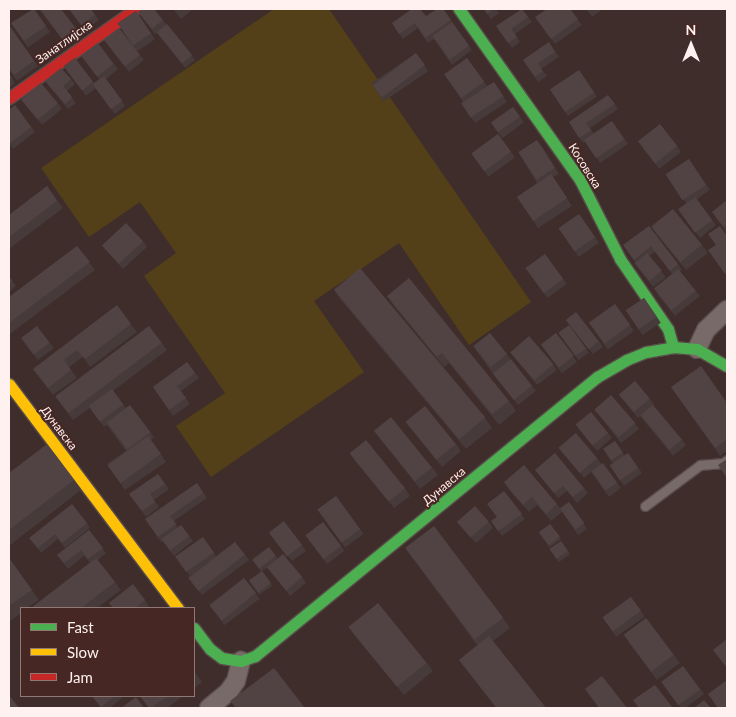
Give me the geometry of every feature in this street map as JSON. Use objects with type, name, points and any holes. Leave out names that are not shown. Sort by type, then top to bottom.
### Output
[{"type":"main road","name":"Занатлијска","points":[[9,98],[135,9]]},
{"type":"main road","name":"Косовска","points":[[459,9],[580,180],[620,259],[668,329],[673,347]]},
{"type":"main road","name":"Дунавска","points":[[241,661],[266,650],[597,377],[626,360],[646,352],[673,347],[697,349],[727,366]]},
{"type":"main road","name":"Дунавска","points":[[9,384],[177,607]]},
{"type":"main road","points":[[195,629],[216,654],[228,660],[241,661]]},
{"type":"street","points":[[697,349],[706,330],[727,310]]},
{"type":"street","points":[[208,708],[229,691],[236,681],[241,661]]},
{"type":"lane","points":[[645,506],[700,465],[722,463],[727,460]]},
{"type":"shaded area","points":[[274,9],[329,9],[531,302],[469,345],[399,243],[314,301],[364,372],[211,477],[176,426],[225,393],[144,276],[176,253],[140,202],[89,237],[41,168]]},
{"type":"building","points":[[33,9],[46,26],[24,41],[11,23]]},
{"type":"building","points":[[40,9],[61,9],[77,30],[63,40]]},
{"type":"building","points":[[69,9],[91,9],[95,15],[81,25]]},
{"type":"building","points":[[142,9],[154,9],[163,20],[152,29],[138,12]]},
{"type":"building","points":[[412,9],[420,9],[426,16],[437,9],[443,9],[451,20],[425,38],[415,23],[399,34],[392,23]]},
{"type":"building","points":[[484,9],[494,9],[487,14]]},
{"type":"building","points":[[522,9],[528,17],[511,29],[517,37],[508,43],[496,26]]},
{"type":"building","points":[[547,9],[570,9],[578,19],[551,39],[535,17]]},
{"type":"building","points":[[136,11],[151,33],[133,46],[118,23]]},
{"type":"building","points":[[452,22],[469,45],[450,60],[433,36]]},
{"type":"building","points":[[167,24],[192,55],[182,63],[157,32]]},
{"type":"building","points":[[9,25],[34,61],[14,75],[9,69]]},
{"type":"building","points":[[119,28],[140,55],[125,66],[104,40]]},
{"type":"building","points":[[549,42],[555,52],[538,63],[543,71],[535,77],[523,60]]},
{"type":"building","points":[[98,43],[114,64],[97,76],[81,56]]},
{"type":"building","points":[[416,53],[425,65],[382,97],[373,85]]},
{"type":"building","points":[[75,58],[93,82],[82,90],[64,66]]},
{"type":"building","points":[[467,58],[484,81],[461,98],[444,74]]},
{"type":"building","points":[[61,68],[71,79],[63,86],[72,97],[65,104],[45,81]]},
{"type":"building","points":[[579,70],[594,92],[565,112],[550,90]]},
{"type":"building","points":[[104,76],[122,101],[111,109],[93,84]]},
{"type":"building","points":[[494,82],[503,96],[471,117],[461,103]]},
{"type":"building","points":[[41,83],[58,103],[38,120],[21,100]]},
{"type":"building","points":[[608,95],[615,104],[586,123],[591,130],[579,138],[569,122]]},
{"type":"building","points":[[15,105],[31,127],[9,144],[9,110]]},
{"type":"building","points":[[513,107],[520,117],[498,132],[491,122]]},
{"type":"building","points":[[612,121],[624,139],[596,158],[584,140]]},
{"type":"building","points":[[660,124],[677,146],[655,163],[638,141]]},
{"type":"building","points":[[498,134],[511,152],[484,171],[471,153]]},
{"type":"building","points":[[537,140],[555,168],[537,180],[519,152]]},
{"type":"building","points":[[689,159],[706,185],[682,200],[666,174]]},
{"type":"building","points":[[551,174],[567,198],[533,221],[517,197]]},
{"type":"building","points":[[47,186],[57,201],[9,237],[9,215]]},
{"type":"building","points":[[695,197],[712,220],[695,233],[678,209]]},
{"type":"building","points":[[727,200],[727,224],[724,227],[712,212]]},
{"type":"building","points":[[673,209],[702,245],[680,262],[651,227]]},
{"type":"building","points":[[579,214],[595,237],[575,251],[559,228]]},
{"type":"building","points":[[126,223],[143,241],[119,264],[102,246]]},
{"type":"building","points":[[649,226],[678,264],[670,271],[651,246],[634,260],[623,245]]},
{"type":"building","points":[[720,226],[727,236],[727,272],[725,274],[708,250],[716,245],[708,234]]},
{"type":"building","points":[[77,246],[90,262],[9,323],[9,297]]},
{"type":"building","points":[[647,253],[662,271],[650,281],[635,263]]},
{"type":"building","points":[[545,254],[563,279],[544,293],[526,268]]},
{"type":"building","points":[[360,268],[485,417],[459,439],[334,290]]},
{"type":"building","points":[[678,269],[696,291],[672,310],[654,289]]},
{"type":"building","points":[[409,278],[509,401],[492,414],[442,353],[437,357],[387,296]]},
{"type":"building","points":[[644,298],[657,317],[639,329],[626,310]]},
{"type":"building","points":[[615,304],[630,325],[604,344],[589,323]]},
{"type":"building","points":[[117,305],[131,324],[85,359],[77,350],[64,360],[71,370],[48,388],[33,369]]},
{"type":"building","points":[[576,312],[599,341],[589,349],[566,320]]},
{"type":"building","points":[[569,325],[586,348],[576,356],[558,333]]},
{"type":"building","points":[[37,326],[50,343],[34,355],[21,338]]},
{"type":"building","points":[[149,326],[162,343],[68,413],[56,396]]},
{"type":"building","points":[[490,333],[507,354],[491,367],[474,346]]},
{"type":"building","points":[[556,333],[574,356],[559,368],[541,345]]},
{"type":"building","points":[[529,336],[553,364],[534,380],[510,352]]},
{"type":"building","points":[[511,359],[532,386],[514,400],[493,373]]},
{"type":"building","points":[[187,362],[195,373],[177,386],[186,398],[169,410],[153,387]]},
{"type":"building","points":[[701,366],[727,403],[727,439],[715,448],[671,387]]},
{"type":"building","points":[[635,381],[650,399],[634,412],[619,394]]},
{"type":"building","points":[[112,389],[123,404],[100,421],[89,406]]},
{"type":"building","points":[[611,395],[635,423],[619,437],[594,409]]},
{"type":"building","points":[[130,405],[150,432],[127,450],[107,422]]},
{"type":"building","points":[[653,405],[682,439],[670,450],[641,415]]},
{"type":"building","points":[[425,406],[456,444],[436,460],[406,422]]},
{"type":"building","points":[[591,412],[608,433],[592,446],[575,425]]},
{"type":"building","points":[[391,417],[432,468],[415,481],[374,431]]},
{"type":"building","points":[[576,433],[597,458],[580,473],[558,448]]},
{"type":"building","points":[[148,436],[161,454],[120,483],[108,465]]},
{"type":"building","points":[[366,440],[405,488],[389,501],[350,453]]},
{"type":"building","points":[[615,441],[623,453],[611,460],[603,449]]},
{"type":"building","points":[[47,444],[74,480],[9,530],[9,473]]},
{"type":"building","points":[[555,453],[584,488],[573,497],[563,486],[554,493],[535,470]]},
{"type":"building","points":[[628,453],[638,468],[620,480],[610,465]]},
{"type":"building","points":[[727,459],[727,478],[718,465]]},
{"type":"building","points":[[603,463],[617,483],[605,491],[592,471]]},
{"type":"building","points":[[524,465],[557,504],[546,514],[532,497],[523,505],[504,482]]},
{"type":"building","points":[[158,474],[165,484],[150,494],[155,502],[142,511],[129,494]]},
{"type":"building","points":[[197,483],[203,493],[170,516],[176,524],[158,537],[145,519]]},
{"type":"building","points":[[504,491],[522,514],[498,531],[491,521],[497,517],[487,504]]},
{"type":"building","points":[[336,496],[360,529],[341,543],[317,510]]},
{"type":"building","points":[[569,502],[584,523],[575,530],[560,508]]},
{"type":"building","points":[[72,504],[87,523],[62,543],[55,534],[38,548],[29,538]]},
{"type":"building","points":[[475,506],[489,522],[471,538],[457,522]]},
{"type":"building","points":[[284,521],[302,545],[287,556],[269,532]]},
{"type":"building","points":[[323,522],[341,546],[323,559],[305,535]]},
{"type":"building","points":[[550,524],[560,537],[549,545],[539,533]]},
{"type":"building","points":[[181,525],[189,536],[170,550],[162,539]]},
{"type":"building","points":[[434,526],[503,618],[474,640],[405,548]]},
{"type":"building","points":[[89,530],[103,548],[88,559],[81,550],[64,563],[57,555]]},
{"type":"building","points":[[203,537],[214,553],[186,572],[175,557]]},
{"type":"building","points":[[561,541],[568,551],[556,559],[550,549]]},
{"type":"building","points":[[235,542],[245,555],[198,591],[189,578]]},
{"type":"building","points":[[269,547],[276,556],[259,569],[252,560]]},
{"type":"building","points":[[283,554],[302,577],[286,590],[267,567]]},
{"type":"building","points":[[9,558],[32,590],[9,606]]},
{"type":"building","points":[[96,558],[115,582],[82,607],[32,607]]},
{"type":"building","points":[[262,571],[271,583],[258,593],[249,581]]},
{"type":"building","points":[[244,578],[256,593],[222,620],[210,606]]},
{"type":"building","points":[[133,584],[145,600],[136,607],[112,607],[109,603]]},
{"type":"building","points":[[631,597],[641,611],[613,631],[603,618]]},
{"type":"building","points":[[378,603],[426,663],[397,687],[348,627]]},
{"type":"building","points":[[646,618],[674,655],[651,672],[624,635]]},
{"type":"building","points":[[489,636],[546,708],[497,708],[459,660]]},
{"type":"building","points":[[727,639],[727,668],[713,650]]},
{"type":"building","points":[[683,666],[700,689],[678,705],[661,682]]},
{"type":"building","points":[[274,668],[305,708],[236,708],[230,701]]},
{"type":"building","points":[[602,676],[627,708],[599,708],[585,689]]},
{"type":"building","points":[[727,680],[727,708],[718,708],[708,694]]},
{"type":"building","points":[[655,685],[673,708],[639,708],[633,700]]},
{"type":"building","points":[[9,695],[19,708],[9,708]]},
{"type":"building","points":[[93,697],[114,697],[101,707]]},
{"type":"building","points":[[136,697],[144,708],[121,708]]},
{"type":"building","points":[[141,697],[167,697],[151,708]]},
{"type":"building","points":[[704,700],[711,708],[694,708]]},
{"type":"traffic: fast","points":[[459,9],[580,180],[620,259],[668,329],[673,347]]},
{"type":"traffic: fast","points":[[195,629],[210,649],[222,658],[241,661],[255,656],[597,377],[626,360],[646,352],[673,347],[697,349],[727,366]]},
{"type":"traffic: slow","points":[[9,384],[177,607]]},
{"type":"traffic: jam","points":[[9,98],[135,9]]}]
